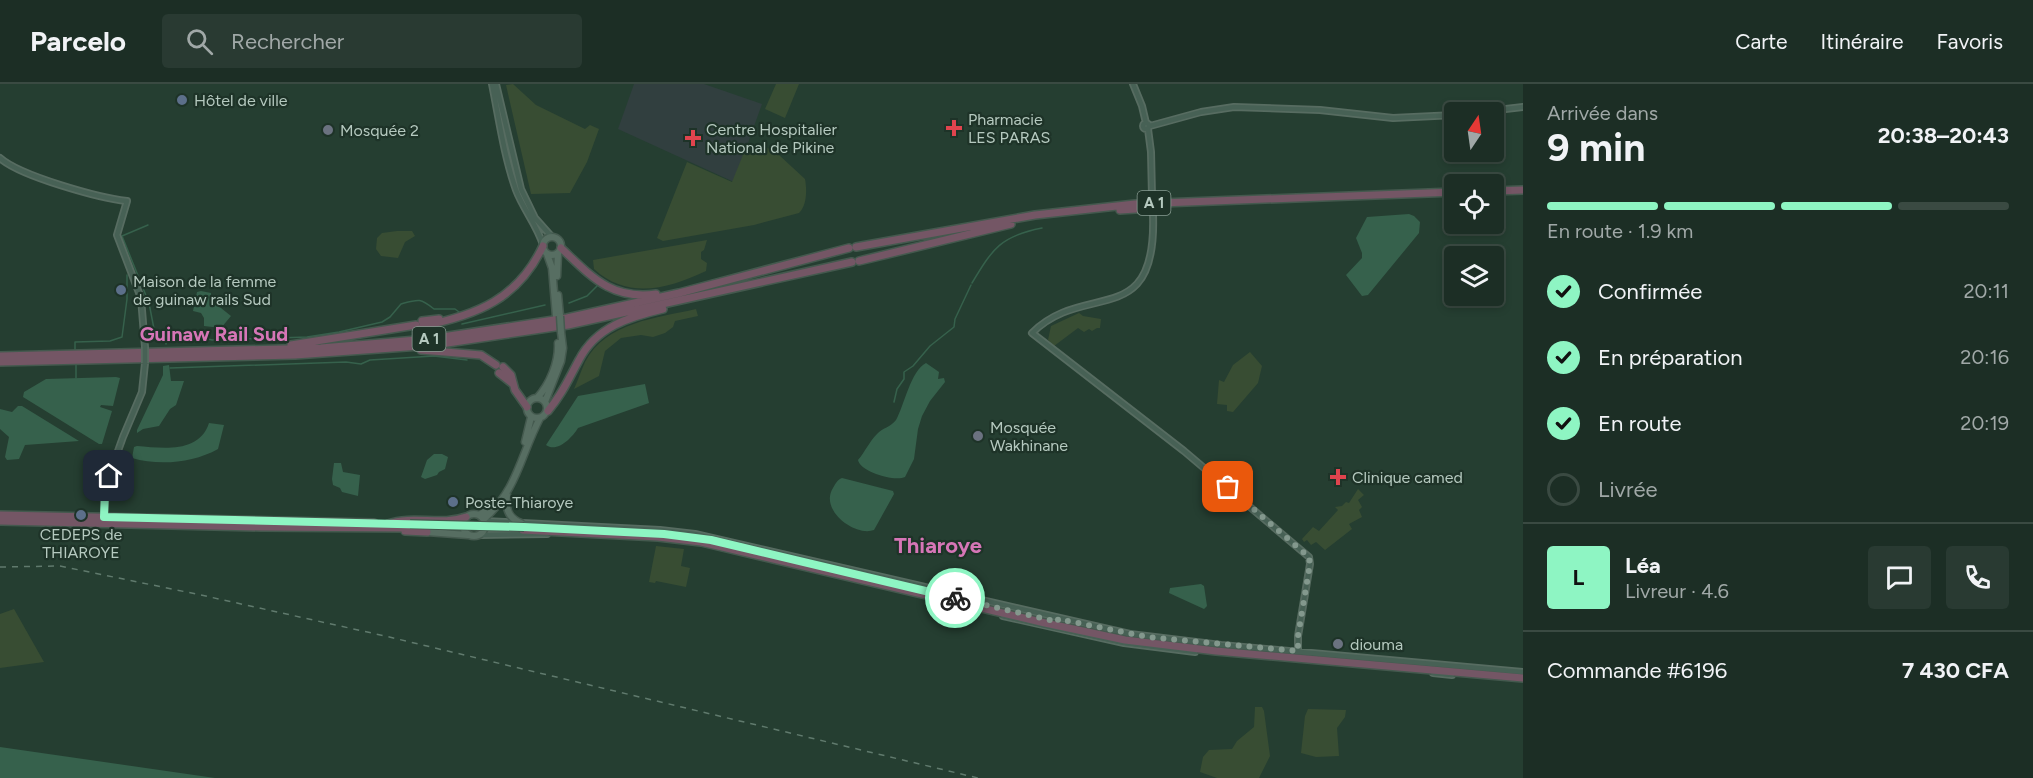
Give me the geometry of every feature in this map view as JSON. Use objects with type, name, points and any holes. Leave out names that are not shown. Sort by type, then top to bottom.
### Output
[{"type":"highway","points":[[1504,193],[1523,192]]},
{"type":"highway","name":"A 1","points":[[0,356],[357,346],[491,331],[567,318],[852,248],[1024,217],[1167,202],[1444,194]]},
{"type":"highway","name":"A 1","points":[[0,362],[295,355],[401,349],[491,338],[568,325],[856,262],[1003,225],[1077,214],[1160,207],[1444,194]]},
{"type":"highway","points":[[249,350],[388,331],[395,327],[419,326],[443,318],[450,320],[484,309],[505,294],[522,277],[543,245]]},
{"type":"highway","points":[[560,251],[598,282],[616,291],[638,296],[679,292]]},
{"type":"highway","points":[[548,411],[562,393],[580,357],[599,335],[621,321],[673,306],[679,301]]},
{"type":"highway","points":[[401,349],[474,355],[498,368],[513,384],[527,407]]},
{"type":"highway","points":[[0,515],[410,526],[542,526],[672,534],[739,545],[1147,640],[1523,676]]},
{"type":"highway","points":[[0,521],[261,527],[388,525],[398,521],[454,520],[466,517]]},
{"type":"highway","points":[[388,525],[397,531],[427,532]]},
{"type":"highway","points":[[523,527],[658,537],[711,544],[1124,642],[1238,655],[1297,656],[1325,662],[1523,676]]},
{"type":"main road","points":[[482,518],[512,477],[523,451],[531,417],[527,407],[544,390],[556,364],[559,333],[556,268],[560,251],[558,239],[551,237],[545,240],[543,245],[552,268],[558,316]]},
{"type":"main road","points":[[547,254],[553,255],[560,251]]},
{"type":"main road","points":[[482,518],[508,492],[520,469],[540,418],[548,411],[545,402],[561,361],[562,348],[559,333]]},
{"type":"main road","points":[[537,398],[545,402]]},
{"type":"main road","points":[[531,417],[540,418]]},
{"type":"main road","points":[[508,492],[507,509],[512,518],[523,527]]},
{"type":"main road","points":[[468,535],[463,526],[466,517],[474,514],[482,518]]},
{"type":"main road","points":[[427,532],[480,535],[484,530],[482,518]]},
{"type":"street","points":[[494,84],[523,202],[543,245]]},
{"type":"street","points":[[1133,84],[1148,126],[1151,152],[1154,215],[1152,253],[1147,269],[1139,281],[1126,293],[1117,298],[1070,310],[1053,317],[1032,333],[1184,451],[1309,557],[1310,564],[1298,636],[1297,656]]},
{"type":"street","points":[[1148,126],[1201,111],[1234,107],[1293,108],[1393,118],[1444,116]]},
{"type":"street","points":[[1504,109],[1523,107]]},
{"type":"street","points":[[0,158],[14,168],[37,177],[109,199],[127,201],[117,235],[141,298],[145,363],[142,392],[109,476],[105,492],[104,517]]},
{"type":"street","points":[[523,202],[551,237]]},
{"type":"street","points":[[482,518],[523,527]]},
{"type":"street","points":[[480,535],[574,535],[659,540],[710,547],[1020,621],[1124,642]]},
{"type":"shaded area","points":[[513,84],[536,105],[585,129],[590,125],[599,129],[587,162],[570,193],[531,194],[506,85]]},
{"type":"shaded area","name":"Centre Hospitalier National de Pikine","points":[[634,84],[704,84],[762,104],[734,182],[618,129]]},
{"type":"shaded area","points":[[776,84],[799,84],[785,118],[765,109]]},
{"type":"shaded area","points":[[747,145],[751,147],[763,145],[779,155],[805,179],[806,197],[799,213],[754,225],[663,241],[657,238],[687,162],[732,182]]},
{"type":"shaded area","points":[[1409,214],[1420,222],[1419,233],[1368,295],[1362,296],[1346,275],[1362,258],[1356,238],[1367,217]]},
{"type":"shaded area","points":[[412,231],[415,236],[405,242],[398,258],[381,256],[376,249],[377,238],[382,233]]},
{"type":"shaded area","points":[[707,240],[701,252],[701,259],[707,263],[706,271],[677,283],[634,288],[607,279],[594,269],[593,260]]},
{"type":"shaded area","points":[[197,292],[211,293],[211,300],[231,316],[221,328],[204,326],[201,313],[193,311]]},
{"type":"shaded area","points":[[696,309],[698,316],[675,321],[673,327],[665,333],[653,337],[641,335],[621,338],[605,351],[599,376],[574,389],[585,362],[606,338],[619,330],[649,319]]},
{"type":"shaded area","points":[[1079,313],[1083,316],[1101,319],[1100,328],[1084,332],[1078,328],[1054,346],[1048,340],[1051,326]]},
{"type":"shaded area","points":[[1250,352],[1262,366],[1258,383],[1233,412],[1227,411],[1227,405],[1217,404],[1219,380],[1224,382],[1233,365]]},
{"type":"shaded area","points":[[926,363],[939,372],[938,379],[944,378],[945,382],[922,416],[914,459],[905,477],[894,478],[871,472],[858,460],[877,434],[896,420],[912,380]]},
{"type":"shaded area","points":[[169,365],[171,381],[184,381],[176,405],[170,409],[159,426],[143,429],[137,433],[163,375],[163,366]]},
{"type":"shaded area","points":[[120,378],[113,406],[101,405],[100,407],[112,411],[102,444],[23,397],[24,392],[46,379]]},
{"type":"shaded area","points":[[645,384],[649,403],[578,428],[568,440],[559,446],[546,445],[578,396]]},
{"type":"shaded area","points":[[18,406],[22,406],[79,441],[25,445],[19,459],[7,460],[5,457],[9,437],[0,429],[0,409],[12,412]]},
{"type":"shaded area","points":[[209,423],[224,425],[218,449],[208,454],[176,462],[153,462],[132,458],[134,447],[137,446],[179,447],[197,440]]},
{"type":"shaded area","points":[[434,454],[448,457],[445,469],[425,479],[421,477],[427,460]]},
{"type":"shaded area","points":[[334,463],[341,463],[343,472],[360,475],[358,496],[342,492],[340,488],[333,485]]},
{"type":"shaded area","points":[[842,478],[893,491],[894,494],[874,530],[866,531],[849,526],[835,513],[830,496],[836,483]]},
{"type":"shaded area","points":[[1358,489],[1364,495],[1358,500],[1362,507],[1359,510],[1362,517],[1349,524],[1352,529],[1325,550],[1316,542],[1311,545],[1307,540],[1304,542],[1302,539],[1313,527],[1319,531],[1338,510],[1335,507],[1349,503]]},
{"type":"shaded area","points":[[656,546],[684,549],[681,566],[690,568],[686,587],[656,581],[655,583],[649,582]]},
{"type":"shaded area","points":[[1201,584],[1204,586],[1207,606],[1204,609],[1169,593],[1170,588]]},
{"type":"shaded area","points":[[14,609],[44,662],[0,668],[0,614]]},
{"type":"shaded area","points":[[1255,707],[1262,707],[1264,711],[1270,756],[1259,778],[1217,778],[1200,772],[1203,757],[1209,750],[1232,749],[1237,741],[1254,727]]},
{"type":"shaded area","points":[[1308,709],[1346,710],[1345,717],[1337,728],[1339,756],[1316,757],[1301,753],[1305,716]]},
{"type":"shaded area","points":[[0,747],[215,778],[0,778]]},
{"type":"waterway","points":[[148,225],[122,236],[149,303],[154,329],[166,339]]},
{"type":"waterway","points":[[972,283],[1000,245],[1017,235],[1042,228]]},
{"type":"waterway","points":[[75,351],[75,342],[110,341],[122,337],[127,299],[127,275]]},
{"type":"waterway","points":[[894,402],[897,389],[904,379],[904,372],[913,366],[930,346],[954,327],[955,319],[971,285]]},
{"type":"waterway","points":[[569,303],[587,296],[597,286]]},
{"type":"waterway","points":[[166,344],[169,336],[182,332],[212,340],[307,337],[339,332],[382,322],[390,317],[401,304],[416,300],[434,309],[455,309],[459,312]]},
{"type":"waterway","points":[[462,324],[545,305]]},
{"type":"waterway","points":[[170,368],[346,362],[361,364],[370,360],[434,356],[467,360]]},
{"type":"waterway","points":[[76,364],[76,378]]},
{"type":"tunnel","points":[[416,329],[423,328]]},
{"type":"railway","points":[[0,567],[60,566],[201,595],[385,636],[978,778]]},
{"type":"way so far","points":[[955,598],[1058,622],[1058,619],[1148,637],[1298,651],[1298,636],[1310,564],[1309,557],[1228,487]]},
{"type":"place","name":"Hôtel de ville","points":[[182,100]]},
{"type":"place","name":"Pharmacie LES PARAS","points":[[954,128]]},
{"type":"place","name":"Mosquée 2","points":[[328,130]]},
{"type":"place","name":"Centre Hospitalier National de Pikine","points":[[693,138]]},
{"type":"place","name":"Maison de la femme de guinaw rails Sud","points":[[121,290]]},
{"type":"place","name":"Mosquée Wakhinane","points":[[978,436]]},
{"type":"place","name":"Clinique camed","points":[[1338,477]]},
{"type":"place","name":"Poste-Thiaroye","points":[[453,502]]},
{"type":"place","name":"CEDEPS de THIAROYE","points":[[81,515]]},
{"type":"place","name":"diouma","points":[[1338,644]]},
{"type":"district","name":"Guinaw Rail Sud","points":[[214,334]]},
{"type":"district","name":"Thiaroye","points":[[938,545]]},
{"type":"route","points":[[109,476],[105,492],[104,517],[524,527],[696,537],[955,598]]}]
